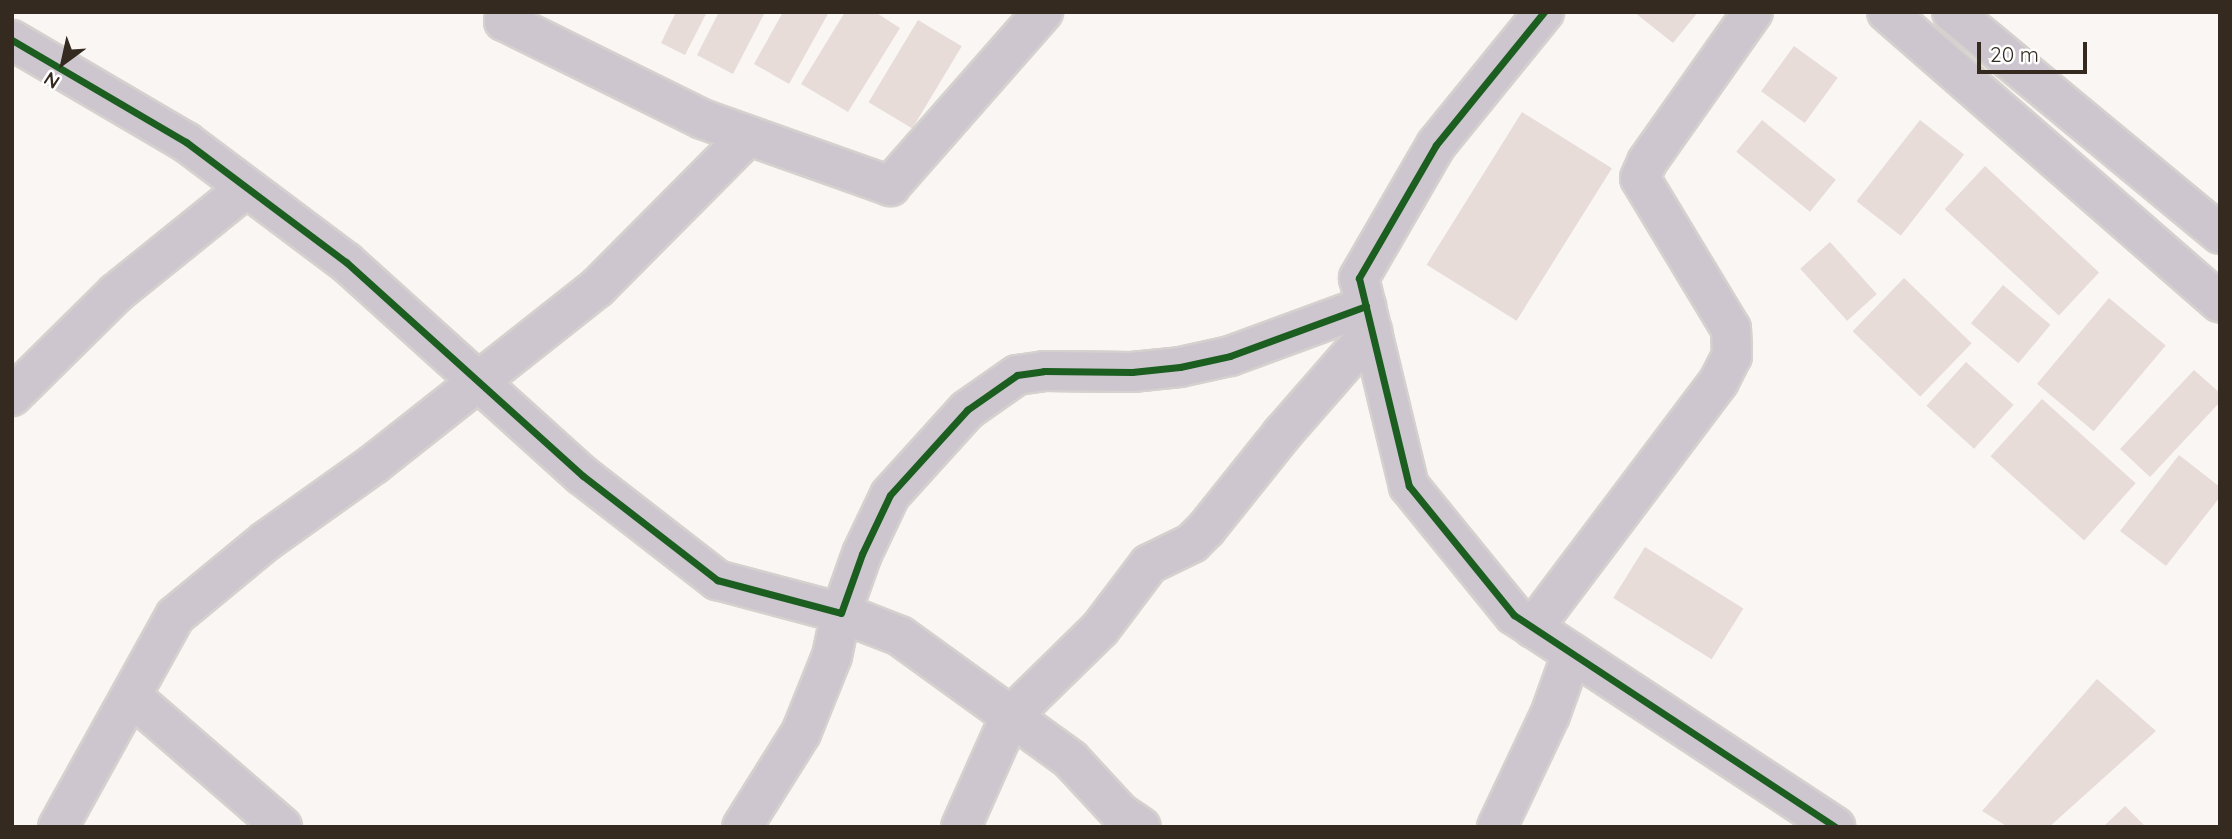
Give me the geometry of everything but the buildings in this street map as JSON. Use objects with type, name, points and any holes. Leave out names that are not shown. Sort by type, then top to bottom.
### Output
[{"type":"street","points":[[499,15],[702,119],[747,138],[890,186],[1043,12]]},
{"type":"street","points":[[1544,12],[1436,145],[1359,278],[1409,486],[1514,615],[1835,827]]},
{"type":"street","points":[[1533,628],[1719,382],[1732,356],[1731,329],[1640,178],[1647,162],[1754,12]]},
{"type":"street","points":[[1887,12],[2220,303]]},
{"type":"street","points":[[1952,12],[2220,234]]},
{"type":"street","points":[[12,40],[187,142],[346,262],[583,476],[717,580],[841,613],[900,636],[1071,760],[1120,813],[1140,827]]},
{"type":"street","points":[[58,827],[175,616],[266,541],[374,464],[597,288],[747,138]]},
{"type":"street","points":[[12,397],[116,293],[246,188]]},
{"type":"street","points":[[742,827],[801,733],[832,656],[841,613],[862,554],[890,495],[967,410],[1017,375],[1044,370],[1132,372],[1180,367],[1369,319]]},
{"type":"street","points":[[961,827],[1010,717],[1100,629],[1149,564],[1192,543],[1206,529],[1369,319]]},
{"type":"street","points":[[1497,827],[1550,715],[1572,654]]},
{"type":"street","points":[[131,696],[282,827]]},
{"type":"cycle path","points":[[1544,12],[1436,145],[1359,278],[1409,486],[1514,615],[1835,827]]},
{"type":"cycle path","points":[[12,40],[186,142],[346,262],[583,476],[717,580],[841,613],[862,554],[890,495],[967,410],[1017,375],[1044,371],[1132,372],[1180,367],[1230,356],[1366,306]]}]
